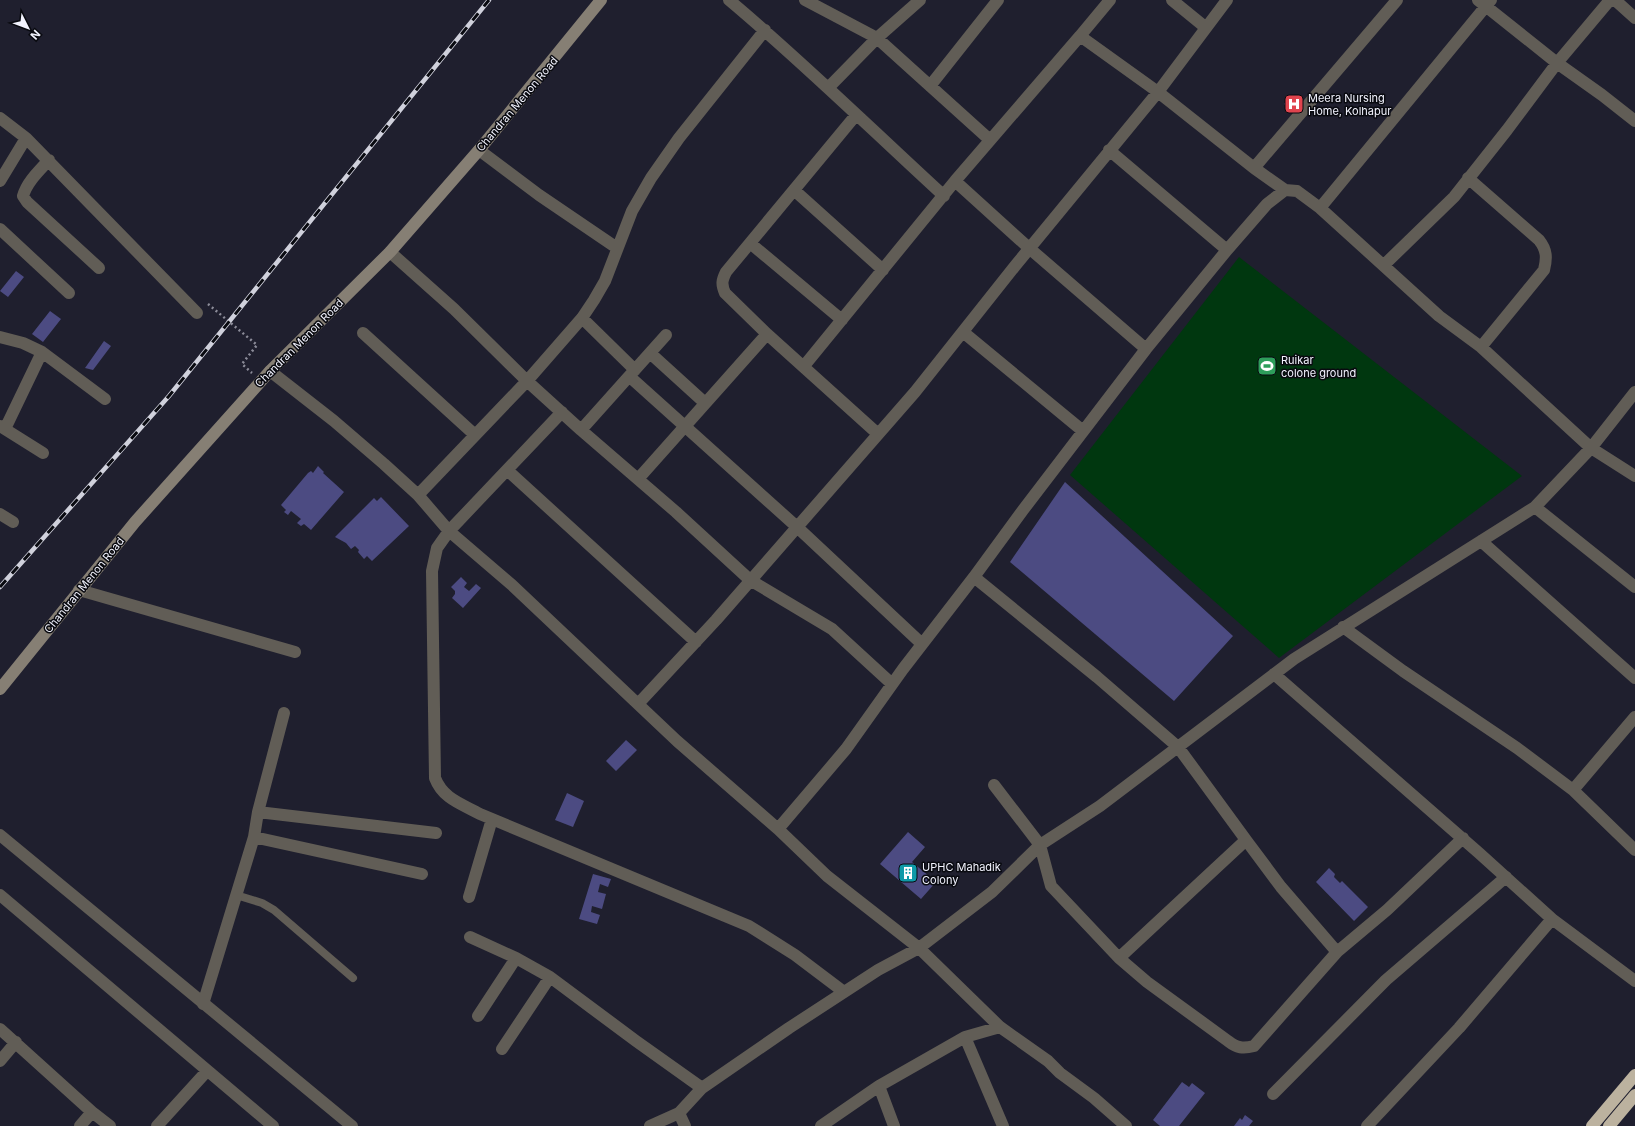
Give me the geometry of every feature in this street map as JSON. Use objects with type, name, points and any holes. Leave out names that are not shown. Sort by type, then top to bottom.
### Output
[{"type":"highway","points":[[1592,1126],[1635,1075]]},
{"type":"highway","points":[[1609,1126],[1635,1095]]},
{"type":"street","name":"Chandran Menon Road","points":[[0,689],[135,522],[270,371],[390,252],[479,150],[601,0]]},
{"type":"street","points":[[729,0],[829,87],[856,115],[944,196]]},
{"type":"street","points":[[805,0],[877,38],[990,140]]},
{"type":"street","points":[[829,87],[877,38],[920,0]]},
{"type":"street","points":[[930,86],[998,0]]},
{"type":"street","points":[[804,366],[955,181],[1110,0]]},
{"type":"street","points":[[1172,0],[1206,27]]},
{"type":"street","points":[[638,704],[696,642],[915,392],[1029,248],[1158,92],[1227,0]]},
{"type":"street","points":[[1254,168],[1397,0]]},
{"type":"street","points":[[1384,265],[1454,197],[1557,63],[1610,0]]},
{"type":"street","points":[[1615,0],[1635,18]]},
{"type":"street","points":[[1320,208],[1485,2],[1557,63],[1635,121]]},
{"type":"street","points":[[418,495],[527,381],[582,318],[605,281],[632,211],[651,178],[679,138],[765,30]]},
{"type":"street","points":[[1080,36],[1158,92],[1254,168],[1285,190],[1297,191],[1320,208],[1439,316],[1481,347],[1591,448],[1635,476]]},
{"type":"street","points":[[856,115],[726,272],[722,281],[722,287],[725,293],[767,334],[878,434]]},
{"type":"street","points":[[0,118],[26,138],[49,160],[196,313]]},
{"type":"street","points":[[0,181],[26,138]]},
{"type":"street","points":[[479,150],[539,195],[617,248]]},
{"type":"street","points":[[1109,150],[1227,250]]},
{"type":"street","points":[[49,160],[29,183],[23,196],[27,202],[99,268]]},
{"type":"street","points":[[1468,178],[1539,240],[1544,246],[1547,258],[1544,270],[1481,347]]},
{"type":"street","points":[[955,181],[1029,248],[1146,349]]},
{"type":"street","points":[[794,190],[883,270]]},
{"type":"street","points":[[778,829],[846,749],[922,644],[1146,349],[1227,250],[1267,204],[1285,190]]},
{"type":"street","points":[[0,229],[69,293]]},
{"type":"street","points":[[750,243],[842,320]]},
{"type":"street","points":[[390,252],[454,309],[527,381],[581,430],[638,478],[750,580],[832,629],[892,684]]},
{"type":"street","points":[[582,318],[632,374],[685,426],[797,527],[922,644]]},
{"type":"street","points":[[963,332],[1083,431]]},
{"type":"street","points":[[363,333],[475,435]]},
{"type":"street","points":[[638,478],[767,334]]},
{"type":"street","points":[[581,430],[666,335]]},
{"type":"street","points":[[0,337],[23,343],[42,352],[105,399]]},
{"type":"street","points":[[42,352],[2,428],[43,453]]},
{"type":"street","points":[[650,353],[705,403]]},
{"type":"street","points":[[270,371],[334,421],[418,495],[449,531],[512,585],[638,704],[778,829],[827,876],[919,948],[1000,1027],[1048,1061],[1060,1073],[1094,1098],[1126,1126]]},
{"type":"street","points":[[650,1126],[679,1113],[702,1088],[878,970],[919,948],[992,892],[1040,845],[1100,806],[1294,658],[1535,507],[1591,448],[1635,392]]},
{"type":"street","points":[[562,412],[449,531],[438,548],[432,571],[435,778],[439,788],[448,797],[492,819],[749,926],[795,954],[844,992]]},
{"type":"street","points":[[507,470],[696,642]]},
{"type":"street","points":[[1535,507],[1635,587]]},
{"type":"street","points":[[0,514],[13,522]]},
{"type":"street","points":[[1481,541],[1635,678]]},
{"type":"street","points":[[974,577],[1097,676],[1178,747],[1281,887],[1338,952]]},
{"type":"street","points":[[79,590],[295,652]]},
{"type":"street","points":[[1343,627],[1403,671],[1517,748],[1573,790],[1635,850]]},
{"type":"street","points":[[1274,674],[1463,838],[1552,919],[1635,981]]},
{"type":"street","points":[[203,1004],[254,837],[258,812],[284,712]]},
{"type":"street","points":[[1573,790],[1635,717]]},
{"type":"street","points":[[994,785],[1040,845],[1051,886],[1119,958],[1147,982],[1237,1048],[1254,1046],[1338,952],[1387,910],[1463,838]]},
{"type":"street","points":[[258,812],[436,833]]},
{"type":"street","points":[[469,897],[492,819]]},
{"type":"street","points":[[0,835],[352,1126]]},
{"type":"street","points":[[254,837],[422,874]]},
{"type":"street","points":[[1119,958],[1246,840]]},
{"type":"street","points":[[1273,1094],[1386,980],[1506,877]]},
{"type":"street","points":[[0,895],[273,1126]]},
{"type":"street","points":[[1367,1126],[1459,1028],[1552,919]]},
{"type":"street","points":[[470,937],[516,958],[550,977],[702,1088]]},
{"type":"street","points":[[478,1016],[516,958]]},
{"type":"street","points":[[502,1049],[550,977]]},
{"type":"street","points":[[822,1126],[879,1086],[965,1037],[1000,1027]]},
{"type":"street","points":[[0,1029],[92,1112],[110,1126]]},
{"type":"street","points":[[965,1037],[1003,1126]]},
{"type":"street","points":[[0,1061],[16,1042]]},
{"type":"street","points":[[157,1126],[207,1071]]},
{"type":"street","points":[[879,1086],[894,1126]]},
{"type":"street","points":[[80,1126],[92,1112]]},
{"type":"street","points":[[679,1113],[685,1126]]},
{"type":"lane","points":[[236,895],[262,903],[274,910],[353,978]]},
{"type":"path","points":[[207,303],[257,345],[242,364]]},
{"type":"green space","name":"Ruikar colone ground","points":[[1239,257],[1522,476],[1279,658],[1070,475]]},
{"type":"building","points":[[1290,96],[1302,105],[1295,114],[1284,104]]},
{"type":"building","points":[[16,271],[24,277],[8,297],[0,291]]},
{"type":"building","points":[[50,311],[61,319],[43,342],[32,334]]},
{"type":"building","points":[[104,341],[111,346],[93,370],[85,368]]},
{"type":"building","points":[[318,466],[324,472],[323,473],[344,492],[311,530],[304,524],[301,526],[297,523],[301,519],[291,511],[288,515],[284,512],[286,510],[281,505],[308,473],[311,471],[313,473]]},
{"type":"building","points":[[1065,482],[1233,636],[1174,701],[1010,562]]},
{"type":"building","points":[[381,497],[409,526],[372,561],[367,556],[364,559],[355,546],[351,549],[346,543],[335,537],[374,498],[377,501]]},
{"type":"building","points":[[461,577],[467,583],[464,587],[469,591],[476,584],[481,588],[463,608],[452,598],[455,591],[451,587]]},
{"type":"building","points":[[626,740],[637,750],[616,771],[606,761]]},
{"type":"building","points":[[567,793],[584,801],[573,827],[555,820]]},
{"type":"building","name":"UPHC Mahadik Colony","points":[[908,832],[925,847],[912,862],[936,882],[921,899],[880,864]]},
{"type":"building","points":[[1329,868],[1335,874],[1334,877],[1340,883],[1342,881],[1368,907],[1354,921],[1316,882]]},
{"type":"building","points":[[593,874],[611,879],[608,887],[600,884],[598,892],[606,894],[602,909],[592,906],[591,912],[600,915],[597,924],[579,919]]},
{"type":"building","points":[[1182,1082],[1189,1087],[1192,1083],[1205,1093],[1179,1126],[1160,1126],[1153,1120]]},
{"type":"building","points":[[1245,1115],[1253,1121],[1249,1126],[1234,1126],[1240,1118],[1242,1120]]},
{"type":"railway","points":[[0,587],[169,396],[489,0]]},
{"type":"place","name":"Meera Nursing Home, Kolhapur","points":[[1294,104]]},
{"type":"place","name":"Ruikar colone ground","points":[[1267,366]]},
{"type":"place","name":"UPHC Mahadik Colony","points":[[908,873]]}]
